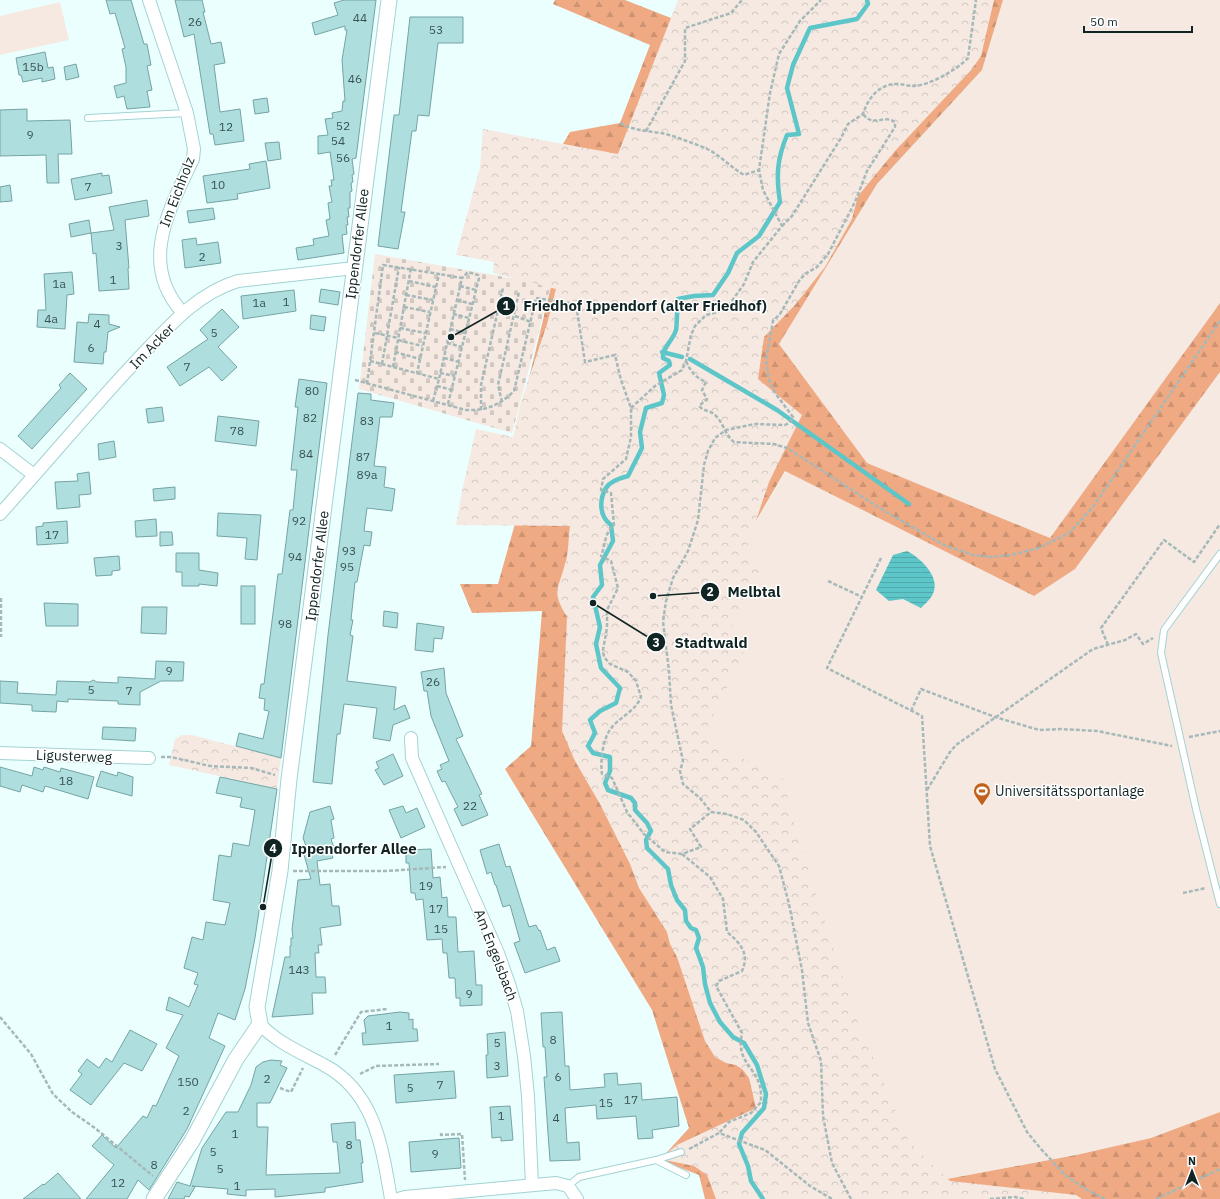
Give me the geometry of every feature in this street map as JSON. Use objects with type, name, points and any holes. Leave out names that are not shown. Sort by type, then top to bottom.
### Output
[{"type":"street","name":"Im Eichholz","points":[[149,0],[188,113],[194,149],[192,158],[162,232],[159,247],[165,286],[170,297],[183,313]]},
{"type":"street","name":"Ippendorfer Allee","points":[[260,1024],[257,1007],[280,871],[290,779],[389,0]]},
{"type":"street","name":"Im Acker","points":[[0,514],[107,391],[183,313],[205,296],[221,286],[238,281],[354,268]]},
{"type":"street","points":[[0,449],[34,475]]},
{"type":"street","name":"Am Engelsbach","points":[[411,738],[412,758],[498,953],[517,1011],[523,1048],[528,1096],[532,1185]]},
{"type":"street","name":"Ligusterweg","points":[[0,753],[149,758]]},
{"type":"street","points":[[154,1199],[205,1116],[236,1059],[260,1024],[270,1035],[334,1070],[351,1084],[359,1094],[377,1128],[391,1199]]},
{"type":"street","points":[[398,1199],[405,1196],[556,1183],[568,1186],[577,1199]]},
{"type":"lane","points":[[88,118],[188,113]]},
{"type":"lane","points":[[1220,554],[1164,630],[1161,654],[1220,904]]},
{"type":"lane","points":[[568,1186],[579,1177],[656,1160],[681,1152]]},
{"type":"lane","points":[[656,1160],[686,1175]]},
{"type":"path","points":[[646,130],[685,61],[685,28],[731,14],[742,0]]},
{"type":"path","points":[[782,226],[764,190],[759,170],[770,93],[779,54],[800,21],[821,0]]},
{"type":"path","points":[[631,408],[655,386],[682,370],[686,361],[690,335],[695,326],[706,315],[718,312],[729,305],[744,284],[753,262],[792,216],[841,138],[848,124],[863,114],[866,103],[874,92],[896,84],[914,86],[929,82],[963,64],[968,58],[976,0]]},
{"type":"path","points":[[851,1199],[832,1164],[823,1116],[821,1061],[808,1024],[802,970],[789,904],[779,866],[756,832],[744,820],[728,814],[711,812],[700,798],[683,784],[680,772],[683,761],[671,705],[669,671],[663,622],[666,601],[673,578],[688,551],[698,520],[704,465],[708,450],[715,438],[726,430],[754,424],[790,424],[793,417],[775,393],[768,380],[766,360],[771,342],[771,328],[773,321],[780,314],[799,281],[805,274],[817,267],[828,254],[855,202],[867,170],[895,127],[895,122],[891,119],[872,121],[868,120],[863,114]]},
{"type":"path","points":[[620,123],[631,129],[646,130],[675,137],[700,146],[716,155],[730,167],[744,175],[759,170]]},
{"type":"path","points":[[367,384],[383,265],[411,268],[462,278]]},
{"type":"path","points":[[382,364],[399,267]]},
{"type":"path","points":[[393,367],[411,268]]},
{"type":"path","points":[[433,400],[462,278],[468,272],[478,275],[476,290],[448,404]]},
{"type":"path","points":[[417,373],[439,274]]},
{"type":"path","points":[[409,281],[436,287]]},
{"type":"path","points":[[460,286],[476,290]]},
{"type":"path","points":[[481,410],[481,385],[504,288]]},
{"type":"path","points":[[502,402],[498,385],[519,292]]},
{"type":"path","points":[[406,295],[433,300]]},
{"type":"path","points":[[341,376],[466,410],[481,410],[502,402],[514,391],[536,298],[576,304],[585,362],[615,355],[621,380],[631,408],[631,437],[626,459],[603,480],[601,490],[611,493],[614,525],[606,534],[605,545],[601,556],[611,561],[618,588],[607,610],[607,628],[603,650],[604,657],[610,664],[628,672],[636,680],[642,697],[638,704],[613,725],[608,732],[600,764],[603,774],[612,778],[620,792],[621,798],[628,812],[644,834],[653,839],[666,852],[682,854],[701,847],[690,829],[711,812]]},
{"type":"path","points":[[457,300],[472,304]]},
{"type":"path","points":[[404,307],[430,312]]},
{"type":"path","points":[[499,308],[531,322]]},
{"type":"path","points":[[454,314],[469,318]]},
{"type":"path","points":[[686,361],[690,371],[697,378],[706,382],[702,390],[707,399],[699,406],[702,410],[712,412],[726,430],[726,434],[734,442],[774,444],[787,448],[886,512],[944,545],[973,555],[1011,555],[1039,548],[1069,533],[1092,508],[1220,321]]},
{"type":"path","points":[[400,328],[425,334]]},
{"type":"path","points":[[450,329],[465,334]]},
{"type":"path","points":[[375,333],[387,335],[422,346]]},
{"type":"path","points":[[447,343],[462,347]]},
{"type":"path","points":[[395,352],[420,359]]},
{"type":"path","points":[[444,358],[459,362]]},
{"type":"path","points":[[370,361],[439,379]]},
{"type":"path","points":[[440,372],[455,376]]},
{"type":"path","points":[[437,386],[452,390]]},
{"type":"path","points":[[1108,645],[1101,628],[1164,540],[1195,563],[1220,524]]},
{"type":"path","points":[[880,558],[827,668],[922,716],[930,846],[995,1069],[1027,1132],[1041,1149],[1064,1174],[1082,1187],[1105,1199]]},
{"type":"path","points":[[828,581],[862,597]]},
{"type":"path","points":[[0,598],[1,637]]},
{"type":"path","points":[[927,791],[950,752],[956,745],[1093,649],[1125,640],[1136,634],[1143,644],[1164,630]]},
{"type":"path","points":[[911,711],[921,689],[995,717],[1039,730],[1061,729],[1097,731],[1171,746],[1182,746]]},
{"type":"path","points":[[1180,739],[1220,731]]},
{"type":"path","points":[[164,756],[210,766],[252,768],[278,776]]},
{"type":"path","points":[[681,1152],[719,1133],[729,1122],[751,1112],[761,1102],[760,1086],[742,1056],[740,1041],[742,1033],[716,986],[719,981],[742,971],[745,965],[744,949],[737,940],[727,932],[723,899],[710,878],[682,854]]},
{"type":"path","points":[[291,871],[387,871],[459,865]]},
{"type":"path","points":[[1183,893],[1216,886]]},
{"type":"path","points":[[335,1055],[361,1012],[387,1009]]},
{"type":"path","points":[[0,1017],[31,1054],[52,1094],[72,1112],[95,1128],[164,1184]]},
{"type":"path","points":[[360,1074],[376,1066],[439,1064]]},
{"type":"path","points":[[280,1088],[291,1092],[302,1069]]},
{"type":"path","points":[[440,1133],[440,1135],[462,1134],[466,1191]]},
{"type":"path","points":[[719,1133],[765,1150],[810,1186],[832,1199]]},
{"type":"path","points":[[1156,1199],[1220,1169]]},
{"type":"path","points":[[990,1199],[1015,1197],[1024,1199]]},
{"type":"green space","points":[[555,0],[625,0],[671,18],[681,0],[1003,0],[982,70],[877,184],[779,344],[867,463],[1050,538],[1220,303],[1220,372],[1075,569],[1034,596],[785,471],[732,562],[686,750],[882,1160],[931,1182],[1076,1155],[1151,1138],[1220,1112],[1220,1199],[705,1199],[699,1175],[660,1160],[689,1128],[652,1010],[505,769],[531,746],[542,611],[472,613],[460,584],[498,584],[516,520],[512,449],[561,245],[557,154],[570,132],[620,123],[650,45],[553,4]]},
{"type":"green space","points":[[678,0],[994,0],[981,56],[972,69],[895,151],[858,196],[852,219],[825,267],[795,305],[764,337],[758,379],[802,415],[769,482],[744,556],[762,566],[724,643],[744,653],[702,738],[783,779],[800,844],[855,1015],[909,1142],[950,1181],[1076,1195],[1082,1199],[716,1199],[707,1175],[694,1166],[665,1160],[666,1154],[677,1145],[756,1108],[749,1078],[743,1070],[736,1065],[726,1063],[715,1057],[705,1041],[677,957],[670,944],[667,932],[639,888],[630,864],[600,804],[575,761],[562,731],[567,617],[559,601],[557,590],[568,550],[570,526],[456,525],[476,429],[513,437],[520,405],[547,324],[556,289],[493,273],[494,262],[456,255],[480,167],[483,129],[618,154]]},
{"type":"green space","points":[[1003,0],[1220,0],[1220,303],[1050,538],[867,463],[779,344],[877,184],[982,70]]},
{"type":"green space","points":[[60,2],[69,40],[0,55],[0,16]]},
{"type":"green space","points":[[375,254],[551,285],[512,433],[359,389]]},
{"type":"green space","name":"Universitätssportanlage","points":[[1220,372],[1220,1112],[1151,1138],[1076,1155],[931,1182],[686,750],[732,562],[786,471],[1034,596],[1075,569]]},
{"type":"green space","points":[[182,735],[192,735],[281,758],[277,789],[169,765],[175,739]]},
{"type":"water","points":[[907,551],[927,567],[934,579],[935,585],[933,594],[921,608],[903,599],[889,601],[876,590],[893,555]]},
{"type":"building","points":[[106,0],[131,0],[144,44],[147,44],[151,65],[147,66],[152,90],[147,91],[150,107],[127,109],[124,96],[117,98],[114,86],[126,83],[126,67],[122,49],[125,48],[115,13],[110,14]]},
{"type":"building","points":[[175,0],[202,0],[205,12],[203,12],[211,44],[221,42],[225,63],[214,65],[220,112],[240,109],[244,141],[215,145],[213,134],[210,134],[194,34],[184,37]]},
{"type":"building","points":[[344,0],[376,0],[356,158],[352,159],[354,174],[352,175],[353,182],[351,183],[352,191],[350,192],[350,208],[348,208],[348,225],[346,225],[347,234],[342,235],[344,253],[298,260],[296,248],[314,245],[313,239],[329,236],[326,220],[330,219],[328,203],[332,202],[329,186],[332,186],[331,180],[334,180],[330,152],[318,154],[318,136],[328,135],[325,119],[333,118],[332,113],[342,111],[343,101],[345,101],[342,60],[347,30],[345,30],[345,26],[315,35],[312,23],[338,15],[334,3]]},
{"type":"building","points":[[410,17],[463,17],[463,43],[438,43],[429,116],[418,115],[416,131],[412,131],[401,212],[405,212],[398,249],[378,246],[394,115],[399,115]]},
{"type":"building","points":[[45,52],[48,68],[53,67],[55,79],[42,82],[42,78],[23,82],[21,75],[19,75],[16,58]]},
{"type":"building","points":[[76,64],[79,77],[66,80],[64,67]]},
{"type":"building","points":[[267,98],[269,112],[255,114],[253,100]]},
{"type":"building","points":[[27,109],[27,121],[70,120],[72,154],[58,154],[59,183],[47,183],[46,155],[0,156],[0,110]]},
{"type":"building","points":[[279,142],[281,159],[268,161],[265,143]]},
{"type":"building","points":[[266,161],[270,188],[237,194],[238,199],[207,203],[203,176],[250,169],[249,164]]},
{"type":"building","points":[[102,173],[102,176],[109,175],[112,193],[75,200],[71,179]]},
{"type":"building","points":[[10,185],[12,201],[0,202],[0,187]]},
{"type":"building","points":[[147,200],[149,216],[125,220],[129,268],[129,289],[99,291],[96,253],[93,254],[91,233],[114,230],[109,207]]},
{"type":"building","points":[[213,208],[215,219],[189,223],[187,211]]},
{"type":"building","points":[[89,220],[91,233],[71,237],[69,224]]},
{"type":"building","points":[[196,238],[197,245],[218,242],[221,263],[185,268],[182,240]]},
{"type":"building","points":[[72,272],[74,294],[67,295],[65,329],[37,327],[38,310],[46,310],[44,274]]},
{"type":"building","points":[[321,289],[340,292],[338,305],[319,302]]},
{"type":"building","points":[[294,290],[296,311],[243,319],[241,296]]},
{"type":"building","points":[[222,309],[239,327],[218,347],[237,367],[222,381],[209,367],[180,386],[167,367],[208,339],[200,330]]},
{"type":"building","points":[[89,314],[109,315],[109,324],[120,327],[108,332],[103,364],[74,362],[77,322],[88,323]]},
{"type":"building","points":[[311,315],[326,317],[324,331],[310,329]]},
{"type":"building","points":[[70,373],[87,389],[32,449],[18,436],[61,388],[59,385]]},
{"type":"building","points":[[299,379],[327,383],[281,758],[236,746],[239,733],[263,739],[269,711],[264,710],[265,699],[259,698],[261,684],[264,684],[278,574],[282,574],[290,510],[293,510],[297,470],[291,470],[298,407],[295,407]]},
{"type":"building","points":[[358,393],[371,394],[371,400],[394,403],[392,417],[380,417],[374,466],[386,467],[384,487],[395,489],[392,511],[367,508],[364,531],[372,532],[370,546],[364,545],[357,582],[355,582],[351,620],[353,620],[350,635],[353,636],[347,681],[396,687],[394,710],[405,705],[410,718],[393,725],[390,741],[373,738],[377,708],[344,704],[340,734],[337,734],[332,784],[313,782],[328,635]]},
{"type":"building","points":[[162,407],[164,421],[148,423],[146,409]]},
{"type":"building","points":[[218,416],[259,421],[256,446],[215,441]]},
{"type":"building","points":[[114,441],[116,457],[99,460],[98,444]]},
{"type":"building","points":[[89,472],[91,494],[79,495],[80,507],[57,509],[55,482],[78,481],[77,474]]},
{"type":"building","points":[[175,487],[175,499],[154,501],[153,489]]},
{"type":"building","points":[[218,513],[261,515],[257,560],[245,559],[247,538],[217,536]]},
{"type":"building","points":[[156,519],[157,536],[136,537],[135,521]]},
{"type":"building","points":[[67,521],[68,543],[37,545],[36,527],[43,526],[43,523]]},
{"type":"building","points":[[160,532],[172,532],[173,545],[160,546]]},
{"type":"building","points":[[176,553],[199,553],[199,570],[218,573],[217,586],[199,584],[199,586],[182,586],[182,572],[176,572]]},
{"type":"building","points":[[119,556],[120,570],[112,571],[112,575],[96,576],[94,558]]},
{"type":"building","points":[[241,586],[255,586],[255,624],[241,624]]},
{"type":"building","points":[[44,603],[78,604],[78,626],[46,626]]},
{"type":"building","points":[[142,607],[167,607],[166,634],[141,633]]},
{"type":"building","points":[[384,611],[398,613],[397,628],[383,626]]},
{"type":"building","points":[[417,623],[444,627],[442,639],[434,638],[433,652],[415,650]]},
{"type":"building","points":[[156,661],[184,662],[183,681],[161,681],[140,692],[140,705],[118,704],[118,701],[68,699],[68,702],[57,701],[56,712],[32,711],[32,705],[0,703],[0,681],[18,682],[17,693],[56,695],[57,681],[90,682],[93,680],[97,682],[118,683],[118,677],[155,679]]},
{"type":"building","points":[[444,668],[446,693],[463,736],[456,739],[482,794],[479,795],[488,815],[462,826],[454,809],[458,807],[445,781],[442,782],[437,771],[442,769],[440,765],[449,761],[431,716],[427,691],[424,691],[421,672]]},
{"type":"building","points":[[103,727],[136,728],[135,741],[102,739]]},
{"type":"building","points":[[393,754],[403,776],[384,785],[375,770],[379,768],[376,762]]},
{"type":"building","points":[[0,767],[32,776],[34,767],[43,770],[44,767],[60,772],[61,768],[94,777],[88,799],[45,786],[43,792],[22,785],[20,792],[0,786]]},
{"type":"building","points":[[101,771],[117,776],[118,772],[133,777],[132,796],[96,786]]},
{"type":"building","points":[[220,777],[277,789],[255,938],[245,989],[235,1020],[218,1013],[209,1038],[225,1046],[187,1129],[149,1190],[138,1180],[127,1199],[86,1199],[114,1165],[92,1146],[102,1135],[116,1148],[143,1116],[147,1118],[153,1105],[156,1106],[179,1056],[166,1048],[183,1015],[166,1010],[169,997],[189,1007],[198,985],[194,984],[198,973],[184,968],[192,937],[203,940],[206,922],[225,925],[230,903],[213,900],[219,855],[231,857],[233,843],[249,846],[255,810],[240,807],[242,798],[216,793]]},
{"type":"building","points":[[330,806],[334,819],[331,820],[334,838],[331,839],[334,848],[330,849],[333,858],[317,861],[320,885],[330,884],[332,906],[339,906],[341,925],[320,928],[322,945],[318,945],[319,953],[315,953],[316,977],[325,977],[326,993],[312,993],[313,1014],[272,1017],[285,957],[290,957],[298,880],[311,879],[302,848],[306,846],[303,838],[310,812]]},
{"type":"building","points":[[403,806],[406,813],[417,808],[425,827],[401,838],[389,810]]},
{"type":"building","points":[[499,844],[506,867],[510,866],[529,927],[536,925],[539,931],[540,930],[547,950],[555,947],[560,961],[525,973],[514,943],[520,941],[510,905],[503,907],[491,872],[487,874],[480,850]]},
{"type":"building","points":[[431,849],[433,878],[440,877],[442,898],[447,897],[448,917],[456,917],[458,952],[474,951],[476,985],[482,985],[482,1005],[460,1006],[460,998],[456,998],[455,978],[449,978],[447,953],[443,953],[442,939],[427,940],[423,899],[416,900],[415,893],[411,893],[409,863],[406,863],[406,850]]},
{"type":"building","points":[[400,1012],[409,1013],[409,1020],[413,1019],[413,1029],[417,1029],[418,1041],[363,1045],[362,1033],[366,1033],[364,1020],[368,1016]]},
{"type":"building","points":[[562,1012],[565,1066],[569,1066],[570,1090],[605,1087],[604,1074],[617,1073],[618,1085],[641,1083],[642,1100],[677,1097],[679,1126],[652,1130],[653,1138],[638,1139],[636,1116],[597,1119],[596,1105],[565,1108],[567,1143],[579,1142],[580,1160],[550,1161],[544,1077],[547,1077],[541,1013]]},
{"type":"building","points":[[130,1030],[157,1044],[142,1071],[124,1063],[91,1105],[70,1090],[82,1074],[78,1071],[87,1059],[99,1068],[106,1058],[112,1062]]},
{"type":"building","points":[[505,1032],[508,1076],[487,1078],[487,1034]]},
{"type":"building","points":[[271,1060],[282,1061],[280,1065],[287,1068],[270,1103],[257,1103],[257,1127],[268,1127],[266,1175],[340,1173],[337,1142],[333,1142],[331,1124],[355,1122],[356,1140],[360,1140],[363,1163],[361,1163],[363,1182],[325,1188],[325,1192],[275,1197],[275,1189],[246,1190],[246,1196],[227,1194],[228,1189],[192,1186],[195,1187],[189,1197],[185,1196],[184,1199],[168,1199],[177,1182],[190,1186],[202,1148],[226,1112],[238,1112],[251,1085],[256,1067],[263,1062]]},
{"type":"building","points":[[454,1071],[456,1098],[396,1103],[394,1075]]},
{"type":"building","points":[[510,1106],[513,1140],[501,1141],[501,1137],[492,1138],[490,1107]]},
{"type":"building","points":[[459,1138],[461,1168],[411,1172],[409,1142]]},
{"type":"building","points":[[58,1173],[81,1199],[23,1199],[43,1184],[44,1185]]},
{"type":"waterway","points":[[763,1199],[751,1181],[748,1166],[739,1144],[742,1133],[764,1108],[766,1094],[757,1065],[744,1043],[733,1037],[720,1022],[710,1003],[705,984],[703,967],[696,948],[699,938],[696,930],[691,928],[686,921],[685,910],[677,900],[671,885],[668,869],[647,848],[646,840],[651,831],[647,823],[635,810],[635,803],[631,798],[608,790],[605,783],[610,771],[610,757],[593,753],[588,746],[595,733],[590,720],[600,711],[616,703],[620,688],[601,668],[596,644],[600,627],[593,597],[602,585],[600,565],[613,541],[611,525],[602,513],[601,503],[606,488],[610,483],[628,476],[642,448],[640,432],[646,408],[662,403],[664,395],[659,373],[670,365],[669,361],[663,358],[663,354],[675,334],[678,299],[713,295],[728,273],[737,253],[759,236],[780,202],[778,168],[781,152],[787,135],[799,134],[787,88],[793,65],[810,28],[857,19],[868,4],[867,0]]},
{"type":"waterway","points":[[662,352],[682,357]]},
{"type":"waterway","points":[[690,359],[777,410],[909,504]]},
{"type":"place","name":"Friedhof Ippendorf (alter Friedhof)","points":[[451,337]]},
{"type":"place","name":"Melbtal","points":[[653,596]]},
{"type":"place","name":"Stadtwald","points":[[593,603]]},
{"type":"place","name":"Universitätssportanlage","points":[[982,806]]},
{"type":"place","name":"Ippendorfer Allee","points":[[263,907]]}]
